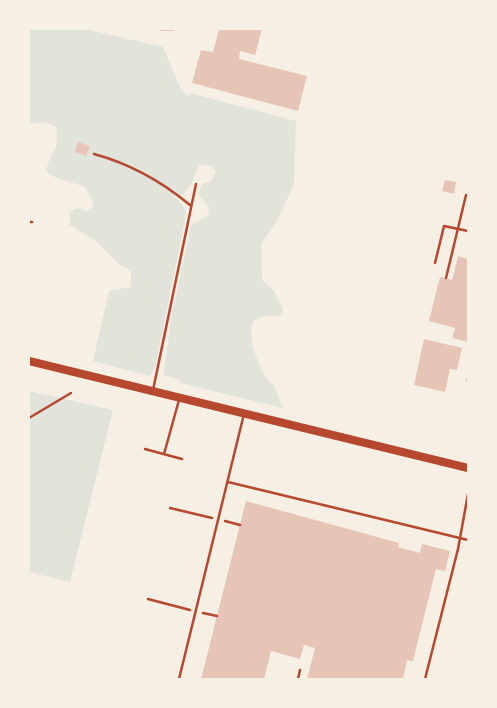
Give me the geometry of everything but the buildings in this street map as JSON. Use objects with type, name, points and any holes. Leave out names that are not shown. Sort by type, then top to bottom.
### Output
[{"type":"main road","points":[[29,360],[468,468]]},
{"type":"lane","points":[[161,29],[174,29]]},
{"type":"lane","points":[[94,154],[140,170],[166,186],[190,205]]},
{"type":"lane","points":[[153,390],[190,205],[196,184]]},
{"type":"lane","points":[[446,278],[466,194]]},
{"type":"lane","points":[[434,263],[444,226],[468,231]]},
{"type":"lane","points":[[164,454],[180,396]]},
{"type":"lane","points":[[179,679],[244,412]]},
{"type":"lane","points":[[146,449],[182,459]]},
{"type":"lane","points":[[228,482],[468,540]]},
{"type":"lane","points":[[424,679],[468,494]]},
{"type":"lane","points":[[298,679],[300,670]]},
{"type":"path","points":[[29,418],[71,393]]},
{"type":"path","points":[[170,508],[240,525]]},
{"type":"path","points":[[148,599],[217,616]]},
{"type":"shaded area","points":[[29,29],[85,29],[163,47],[181,90],[190,96],[190,93],[296,121],[294,184],[278,219],[261,244],[262,280],[274,291],[283,309],[280,316],[265,316],[254,320],[251,329],[253,349],[264,375],[275,387],[283,408],[180,383],[180,380],[163,375],[172,315],[191,226],[208,215],[209,206],[198,195],[203,183],[210,182],[216,172],[209,165],[199,166],[191,185],[181,195],[174,189],[173,194],[185,209],[186,215],[156,364],[150,376],[93,361],[109,291],[131,287],[131,271],[118,263],[97,242],[70,225],[70,212],[77,208],[87,211],[94,206],[86,188],[46,172],[56,146],[57,135],[56,127],[46,122],[31,124],[29,122]]},
{"type":"shaded area","points":[[29,391],[113,410],[70,582],[29,572]]}]
